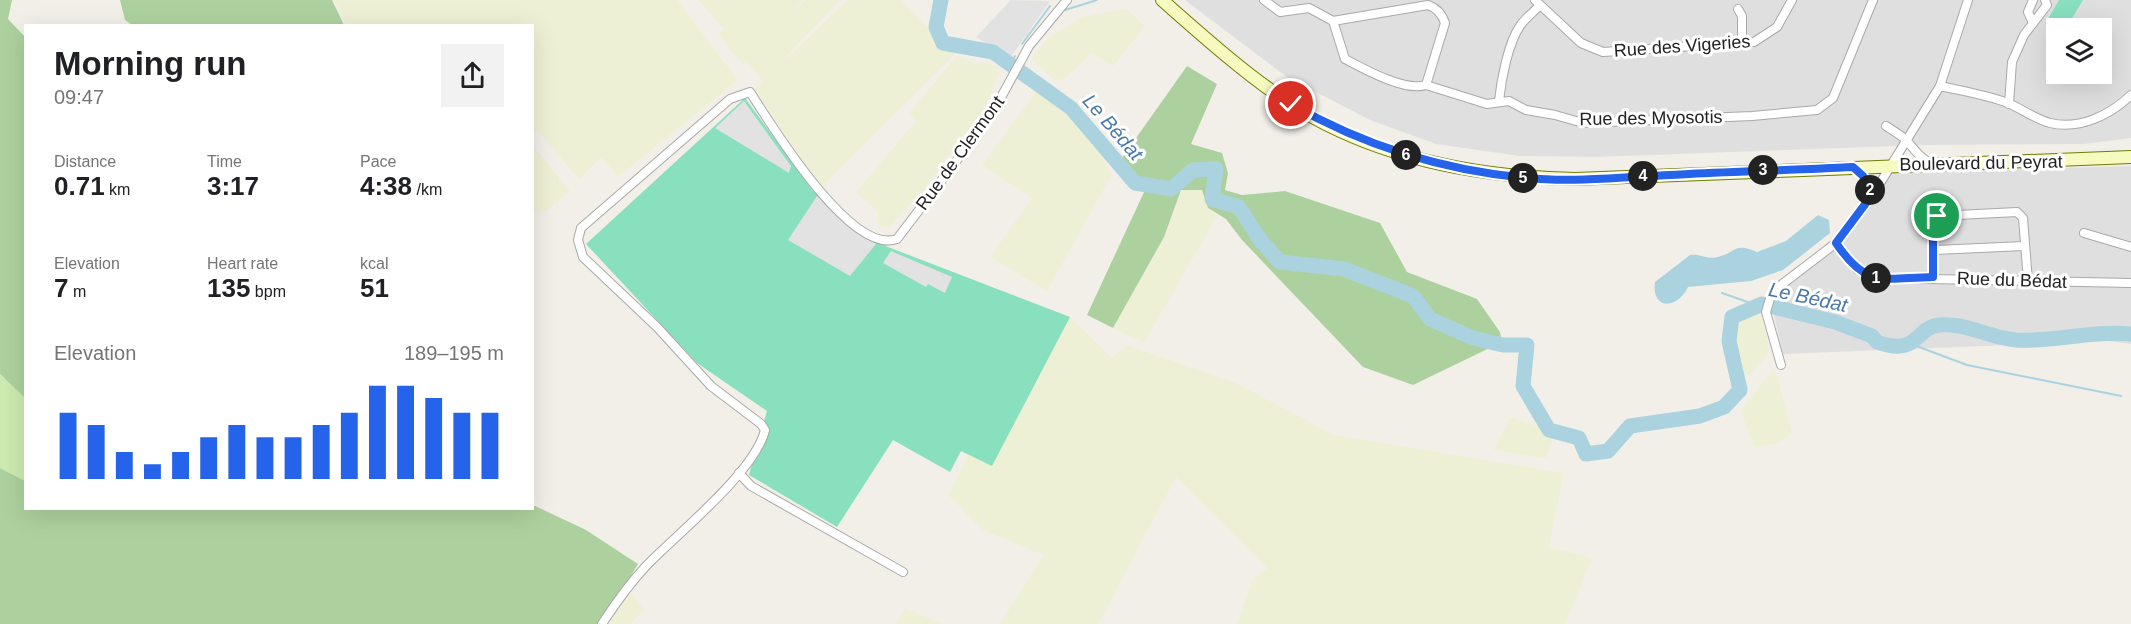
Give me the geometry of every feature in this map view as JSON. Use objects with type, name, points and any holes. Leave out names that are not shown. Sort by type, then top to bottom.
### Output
[{"type":"main road","name":"Boulevard du Peyrat","points":[[1163,0],[1256,79],[1291,104],[1365,141],[1438,165],[1528,178],[1575,179],[2131,157]]},
{"type":"street","name":"Rue de Clermont","points":[[739,473],[763,438],[765,430],[761,424],[711,386],[657,327],[583,257],[578,240],[581,228],[730,99],[750,92],[782,143],[827,199],[864,232],[888,242],[897,239],[992,114],[1037,34],[1067,0]]},
{"type":"street","points":[[1264,0],[1280,12],[1309,8],[1333,21],[1428,5],[1434,7],[1442,15],[1445,23],[1426,86]]},
{"type":"street","name":"Rue des Vigeries","points":[[1538,2],[1581,43],[1603,52],[1742,45],[1769,35],[1784,16],[1792,0]]},
{"type":"street","name":"Rue des Myosotis","points":[[1333,21],[1345,59],[1383,77],[1418,88],[1426,86],[1487,104],[1509,101],[1526,110],[1583,123],[1752,116],[1816,110],[1833,99],[1873,0]]},
{"type":"street","points":[[1781,365],[1766,312],[1772,292],[1836,243],[1872,195],[1940,86],[1968,0]]},
{"type":"street","points":[[2032,23],[2028,12],[2033,0]]},
{"type":"street","points":[[2009,104],[2012,62],[2032,23],[2047,5],[2045,0]]},
{"type":"street","points":[[1499,101],[1500,82],[1515,36],[1519,26],[1538,2]]},
{"type":"street","points":[[1738,9],[1742,16],[1742,45]]},
{"type":"street","points":[[1940,86],[2009,104],[2051,123],[2068,125],[2105,115],[2131,95]]},
{"type":"street","points":[[1886,126],[1906,141],[1912,150],[1935,165]]},
{"type":"street","points":[[1853,167],[1863,176],[1872,195]]},
{"type":"street","points":[[1933,277],[1935,250],[1933,223],[1937,216],[2017,212],[2023,218],[2028,281]]},
{"type":"street","points":[[2084,233],[2131,247]]},
{"type":"street","name":"Rue du Bédat","points":[[1836,243],[1851,263],[1865,275],[1874,278],[1933,277],[2131,283]]},
{"type":"street","points":[[1935,250],[2024,246]]},
{"type":"street","points":[[602,624],[645,568],[739,473],[751,486],[903,572]]},
{"type":"shaded area","points":[[1011,0],[1050,1],[1010,58],[976,37]]},
{"type":"shaded area","points":[[1185,0],[2131,0],[2131,138],[2084,144],[1926,145],[1594,157],[1520,156],[1436,144],[1370,120],[1287,77]]},
{"type":"shaded area","points":[[744,101],[791,166],[789,173],[715,128]]},
{"type":"shaded area","points":[[2131,166],[2131,344],[2108,341],[1783,354],[1769,293],[1821,249],[1846,224],[1880,173]]},
{"type":"shaded area","points":[[817,196],[845,223],[876,244],[850,276],[788,240]]},
{"type":"shaded area","points":[[891,251],[952,277],[945,293],[928,284],[926,287],[883,263]]},
{"type":"green space","points":[[0,0],[12,0],[8,19],[24,36],[24,397],[0,374]]},
{"type":"green space","points":[[120,0],[332,0],[344,24],[131,24],[125,20]]},
{"type":"green space","points":[[334,0],[677,0],[738,80],[618,177],[602,157],[579,179],[537,130],[534,134],[534,24],[346,24]]},
{"type":"green space","points":[[698,0],[803,0],[783,23],[805,0],[840,0],[775,69],[848,0],[900,0],[955,54],[821,187],[754,89],[763,81],[746,61],[743,65],[718,34],[724,29]]},
{"type":"green space","points":[[2059,0],[2083,0],[2072,18],[2048,18]]},
{"type":"green space","points":[[1126,9],[1145,26],[1113,66],[1091,53],[1064,79],[1055,80],[1031,59],[1048,38],[1082,17]]},
{"type":"green space","points":[[957,56],[978,64],[987,62],[998,68],[1000,73],[983,110],[924,189],[889,227],[883,228],[877,222],[878,212],[856,192],[916,121],[909,113]]},
{"type":"green space","points":[[1187,66],[1217,84],[1191,144],[1222,153],[1228,173],[1225,190],[1242,195],[1285,191],[1380,223],[1407,272],[1477,299],[1500,332],[1502,342],[1413,385],[1363,367],[1242,240],[1226,219],[1208,208],[1202,190],[1181,190],[1164,237],[1113,328],[1087,315],[1145,190],[1125,183],[1117,165]]},
{"type":"green space","points":[[1036,92],[1085,127],[1102,151],[1111,176],[1047,291],[990,257],[1032,198],[982,165]]},
{"type":"green space","points":[[745,98],[813,191],[852,226],[888,247],[1070,317],[992,466],[961,451],[950,472],[893,440],[837,527],[749,475],[767,411],[697,363],[586,244]]},
{"type":"green space","points":[[534,147],[570,191],[547,211],[534,212]]},
{"type":"green space","points":[[1181,190],[1202,190],[1208,208],[1217,216],[1144,343],[1113,328],[1164,237]]},
{"type":"green space","points":[[1759,307],[1769,346],[1768,355],[1748,375],[1743,376],[1731,335],[1742,315]]},
{"type":"green space","points":[[1070,317],[1112,358],[1126,345],[1234,382],[1335,435],[1564,473],[1549,547],[1592,558],[1565,624],[1237,624],[1253,578],[1268,568],[1176,477],[1098,624],[1000,624],[1043,555],[983,530],[948,495],[968,454],[992,465]]},
{"type":"green space","points":[[1771,372],[1776,372],[1792,432],[1780,442],[1754,448],[1741,410]]},
{"type":"green space","points":[[0,374],[24,397],[24,480],[0,468]]},
{"type":"green space","points":[[1510,417],[1537,426],[1552,441],[1546,458],[1494,450]]},
{"type":"green space","points":[[0,468],[24,480],[24,510],[534,510],[534,505],[586,530],[638,564],[602,624],[0,624]]},
{"type":"green space","points":[[631,593],[645,610],[630,624],[609,624],[618,608]]},
{"type":"green space","points":[[905,608],[943,624],[895,624]]},
{"type":"water","points":[[1818,215],[1829,220],[1830,233],[1783,270],[1751,281],[1688,287],[1678,300],[1672,303],[1666,304],[1657,298],[1655,282],[1690,255],[1714,258],[1740,248],[1757,252],[1786,241]]},
{"type":"waterway","name":"Le Bédat","points":[[941,0],[936,27],[943,43],[993,52],[1071,108],[1135,183],[1171,189],[1193,170],[1216,169],[1212,199],[1239,207],[1261,241],[1280,262],[1344,269],[1413,296],[1430,319],[1473,338],[1503,345],[1527,345],[1523,386],[1549,430],[1579,438],[1586,454],[1608,451],[1630,426],[1700,416],[1724,407],[1740,390],[1729,341],[1732,317],[1762,304],[1835,322],[1872,336],[1877,342],[1891,346],[1908,344],[1931,327],[1939,325],[1958,326],[2016,340],[2131,334]]},
{"type":"waterway","points":[[1065,10],[1097,0]]},
{"type":"waterway","points":[[1022,44],[1050,6]]},
{"type":"waterway","name":"Le Bédat","points":[[1015,56],[1011,62],[1016,64]]},
{"type":"waterway","points":[[1722,293],[1759,306]]},
{"type":"waterway","points":[[1911,344],[1967,365],[2121,396]]},
{"type":"route","points":[[1291,104],[1365,141],[1404,155],[1438,165],[1528,178],[1575,179],[1853,167],[1863,176],[1872,195],[1848,231],[1836,243],[1857,269],[1874,278],[1933,277],[1935,250],[1933,223],[1937,216]]}]
